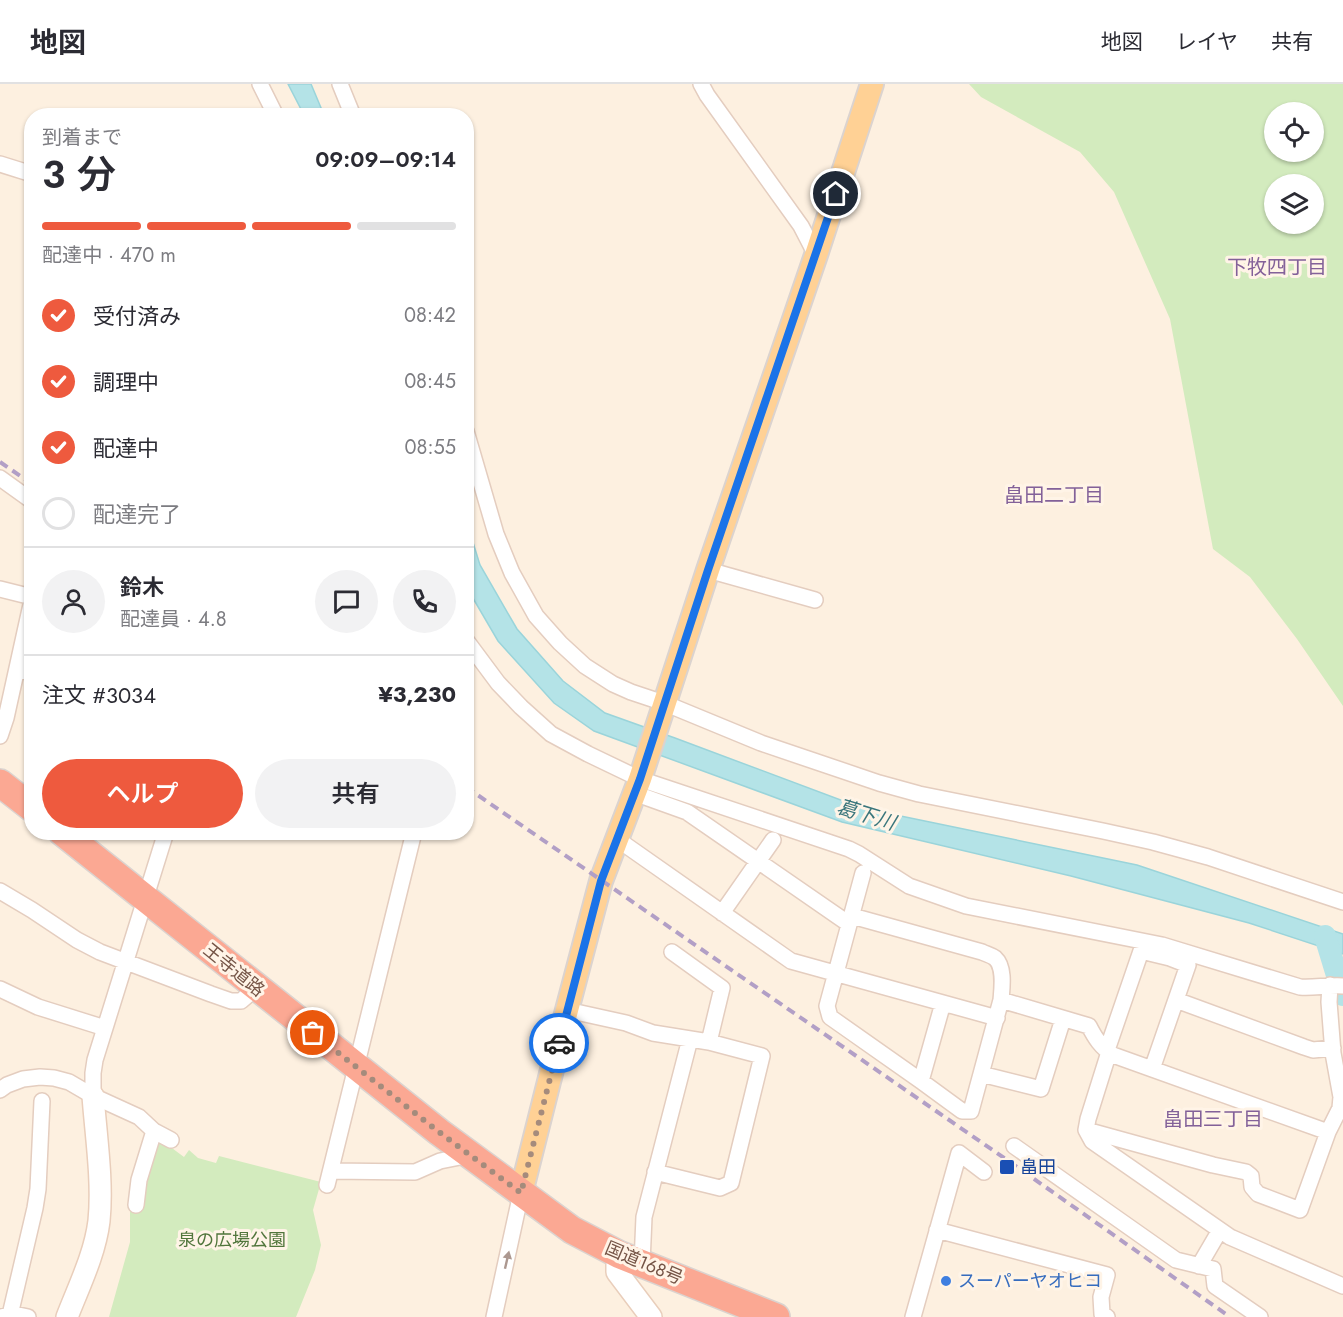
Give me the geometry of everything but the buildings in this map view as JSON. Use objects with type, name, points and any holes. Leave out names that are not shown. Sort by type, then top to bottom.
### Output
[{"type":"highway","points":[[0,783],[24,802]]},
{"type":"highway","name":"王寺道路","points":[[72,840],[256,988],[521,1193]]},
{"type":"highway","name":"国道168号","points":[[521,1193],[572,1230],[631,1259],[776,1317]]},
{"type":"main road","points":[[521,1193],[601,881],[637,786],[873,84]]},
{"type":"street","points":[[260,84],[272,108]]},
{"type":"street","points":[[340,84],[350,108]]},
{"type":"street","points":[[701,84],[801,226],[816,255]]},
{"type":"street","points":[[0,164],[24,172]]},
{"type":"street","points":[[474,458],[496,534],[512,573],[536,616],[585,666],[613,684],[761,743],[879,783],[919,794],[1153,842],[1208,857],[1343,903]]},
{"type":"street","points":[[0,478],[24,495]]},
{"type":"street","points":[[708,570],[815,600]]},
{"type":"street","points":[[0,589],[24,596]]},
{"type":"street","points":[[474,651],[498,683],[551,734],[588,754],[637,786],[687,812],[758,861],[851,920],[991,955],[997,960],[1002,985],[1001,1000],[971,1111],[962,1112],[830,1017],[827,1006],[851,920],[863,873]]},
{"type":"street","points":[[0,736],[24,671]]},
{"type":"street","points":[[637,786],[849,849],[909,885],[966,906],[1162,945],[1300,987],[1337,985]]},
{"type":"street","points":[[617,839],[791,961],[997,1018]]},
{"type":"street","points":[[67,1317],[92,1252],[99,1223],[101,1197],[92,1087],[94,1067],[163,840]]},
{"type":"street","points":[[412,840],[329,1178],[416,1172],[440,1161],[470,1155]]},
{"type":"street","points":[[722,913],[773,840]]},
{"type":"street","points":[[0,891],[100,952],[231,1001],[241,1001],[256,988]]},
{"type":"street","points":[[1152,1069],[1188,965],[1141,951],[1088,1119],[1086,1130],[1092,1141],[1230,1237],[1343,1286]]},
{"type":"street","points":[[672,952],[722,988],[709,1042]]},
{"type":"street","points":[[1086,1130],[1246,1172],[1251,1176],[1252,1187],[1258,1194],[1300,1210],[1328,1132],[1339,1119],[1341,1097],[1329,1002],[1337,985]]},
{"type":"street","points":[[0,989],[38,1007],[105,1028]]},
{"type":"street","points":[[1001,1000],[1089,1026],[1095,1038],[1108,1051],[1124,1059],[1328,1132]]},
{"type":"street","points":[[1176,1000],[1313,1050],[1333,1047]]},
{"type":"street","points":[[921,1081],[944,1003]]},
{"type":"street","points":[[567,1010],[626,1023],[653,1033],[709,1042],[762,1056],[731,1183],[720,1188],[655,1172]]},
{"type":"street","points":[[981,1074],[1041,1089],[1063,1019]]},
{"type":"street","points":[[651,1317],[621,1280],[616,1265],[631,1259],[690,1038]]},
{"type":"street","points":[[0,1090],[23,1079],[40,1077],[69,1082],[139,1117],[154,1131],[171,1140]]},
{"type":"street","points":[[28,1317],[14,1314],[5,1316],[35,1208],[42,1101]]},
{"type":"street","points":[[136,1204],[139,1180],[154,1131]]},
{"type":"street","points":[[1014,1146],[1176,1260],[1213,1269],[1215,1286],[1260,1317]]},
{"type":"street","points":[[913,1317],[958,1153],[984,1172]]},
{"type":"street","points":[[494,1317],[521,1193]]},
{"type":"street","points":[[937,1230],[1107,1275],[1101,1297],[1102,1314],[1107,1317]]},
{"type":"street","points":[[1199,1266],[1220,1230]]},
{"type":"green space","points":[[969,84],[1343,84],[1343,706],[1297,639],[1250,577],[1213,549],[1170,319],[1114,192],[1080,152],[981,97]]},
{"type":"green space","name":"泉の広場公園","points":[[157,1137],[184,1157],[189,1150],[198,1158],[216,1163],[219,1156],[321,1182],[313,1210],[321,1245],[315,1270],[296,1317],[109,1317],[130,1242],[130,1205]]},
{"type":"water","points":[[288,84],[311,84],[321,108],[300,108]]},
{"type":"water","name":"葛下川","points":[[474,546],[480,565],[517,629],[563,681],[605,713],[862,808],[1137,865],[1343,934],[1343,954],[1249,923],[1071,876],[842,822],[594,731],[554,703],[498,641],[474,600]]},
{"type":"waterway","points":[[1325,936],[1343,995]]},
{"type":"railway","points":[[0,462],[24,478]]},
{"type":"railway","points":[[474,793],[1010,1162],[1230,1317]]},
{"type":"way so far","points":[[313,1033],[521,1193],[559,1043]]},
{"type":"place","name":"畠田","points":[[1007,1167]]},
{"type":"place","name":"スーパーヤオヒコ","points":[[946,1281]]},
{"type":"district","name":"下牧四丁目","points":[[1277,267]]},
{"type":"district","name":"畠田二丁目","points":[[1054,495]]},
{"type":"district","name":"畠田三丁目","points":[[1213,1119]]},
{"type":"route","points":[[559,1043],[601,881],[640,779],[708,570],[836,194]]}]
